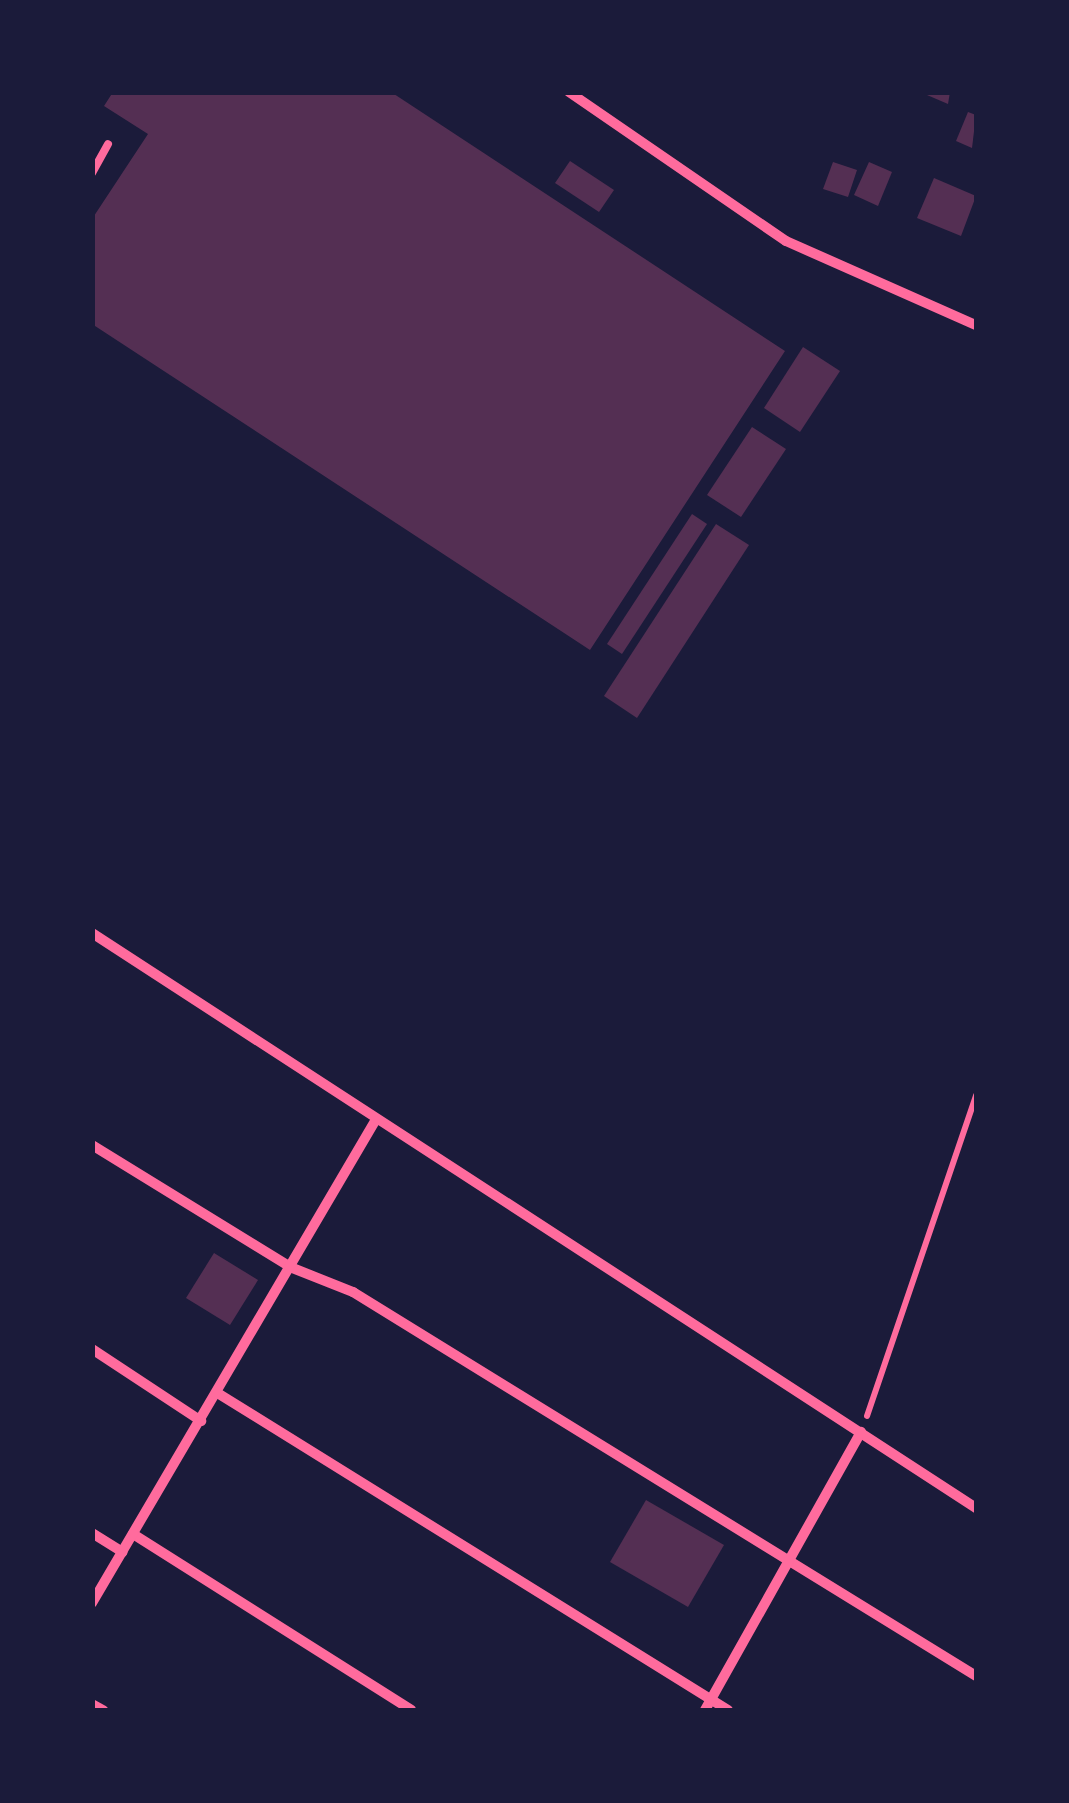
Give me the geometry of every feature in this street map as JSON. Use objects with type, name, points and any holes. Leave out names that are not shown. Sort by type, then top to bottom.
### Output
[{"type":"street","points":[[569,92],[786,241],[976,325]]},
{"type":"street","points":[[92,933],[976,1508]]},
{"type":"street","points":[[92,1602],[219,1394],[376,1121]]},
{"type":"street","points":[[92,1146],[290,1266],[354,1292],[976,1676]]},
{"type":"street","points":[[92,1349],[201,1421]]},
{"type":"street","points":[[219,1394],[708,1705],[728,1710]]},
{"type":"street","points":[[708,1705],[860,1432]]},
{"type":"street","points":[[92,1534],[122,1552]]},
{"type":"street","points":[[133,1534],[411,1710]]},
{"type":"street","points":[[92,1704],[103,1710]]},
{"type":"lane","points":[[92,173],[108,144]]},
{"type":"path","points":[[860,1432],[976,1095]]},
{"type":"building","points":[[113,92],[391,92],[785,351],[590,650],[92,324],[92,219],[148,134],[104,106]]},
{"type":"building","points":[[920,92],[950,92],[948,104]]},
{"type":"building","points":[[968,112],[976,115],[972,148],[956,141]]},
{"type":"building","points":[[570,161],[614,190],[599,212],[555,183]]},
{"type":"building","points":[[833,162],[857,170],[848,197],[823,189]]},
{"type":"building","points":[[869,162],[892,172],[878,206],[854,195]]},
{"type":"building","points":[[934,178],[976,196],[961,236],[917,218]]},
{"type":"building","points":[[803,347],[840,371],[800,432],[764,408]]},
{"type":"building","points":[[752,427],[786,449],[741,517],[707,495]]},
{"type":"building","points":[[692,514],[707,524],[622,654],[607,644]]},
{"type":"building","points":[[716,524],[749,545],[637,718],[604,696]]},
{"type":"building","points":[[214,1253],[258,1280],[230,1325],[186,1298]]},
{"type":"building","points":[[646,1500],[724,1545],[688,1607],[610,1562]]}]
